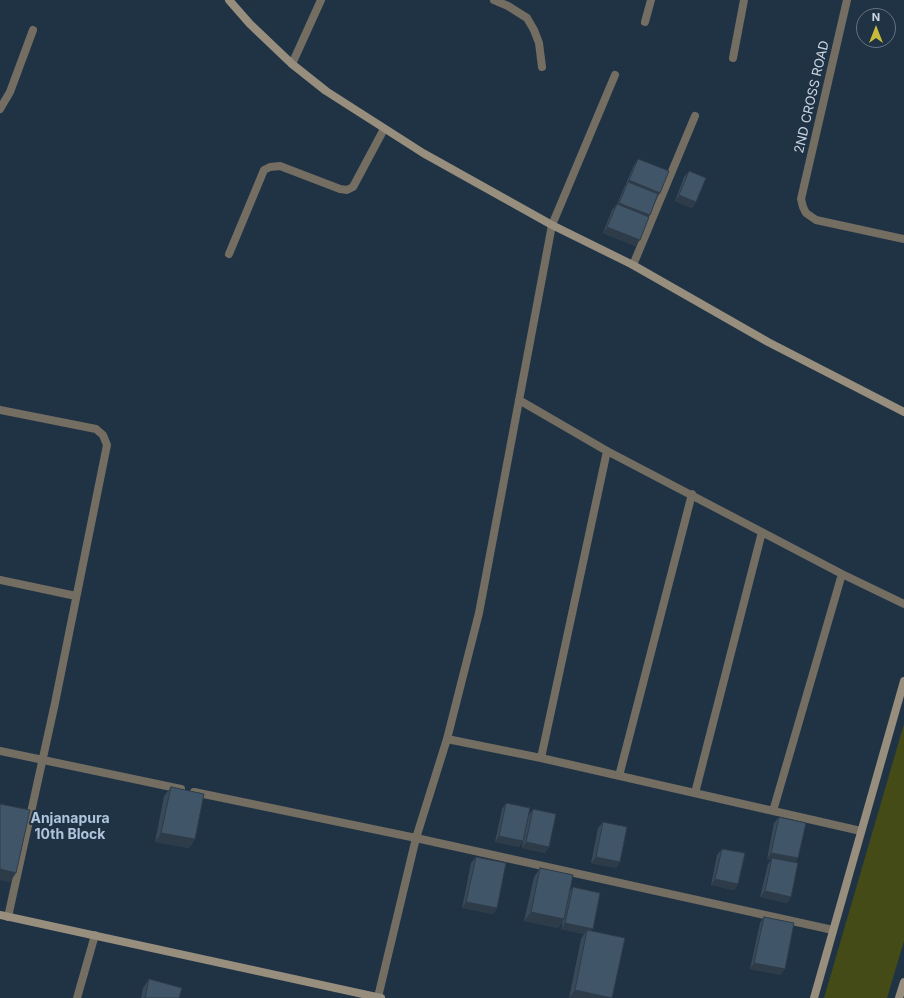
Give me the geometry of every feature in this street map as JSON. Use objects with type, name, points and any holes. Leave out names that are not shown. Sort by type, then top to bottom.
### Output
[{"type":"street","points":[[230,0],[250,24],[292,64],[326,91],[423,153],[552,225],[633,264],[768,342],[904,412]]},
{"type":"street","points":[[292,64],[321,0]]},
{"type":"street","points":[[494,0],[508,6],[527,18],[539,43],[542,67]]},
{"type":"street","points":[[645,22],[651,0]]},
{"type":"street","points":[[733,58],[744,0]]},
{"type":"street","name":"2ND CROSS ROAD","points":[[847,0],[801,199],[802,207],[806,213],[816,220],[904,239]]},
{"type":"street","points":[[0,109],[10,92],[33,30]]},
{"type":"street","points":[[0,410],[96,429],[103,435],[108,445],[43,761],[4,916],[379,998],[416,838],[447,739],[479,613],[552,225],[615,75]]},
{"type":"street","points":[[633,264],[695,116]]},
{"type":"street","points":[[229,254],[264,170],[270,167],[280,166],[340,189],[347,190],[353,187],[384,129]]},
{"type":"street","points":[[519,400],[606,451],[692,494],[842,574],[904,604]]},
{"type":"street","points":[[541,758],[606,451]]},
{"type":"street","points":[[619,776],[692,494]]},
{"type":"street","points":[[695,794],[762,532]]},
{"type":"street","points":[[773,811],[842,574]]},
{"type":"street","points":[[0,580],[76,596]]},
{"type":"street","points":[[814,998],[904,681]]},
{"type":"street","points":[[447,739],[541,758],[861,831]]},
{"type":"street","points":[[0,751],[416,838],[833,930]]},
{"type":"street","points":[[77,998],[95,935]]},
{"type":"street","points":[[899,998],[904,982]]},
{"type":"green space","points":[[904,724],[904,941],[887,998],[824,998]]},
{"type":"building","points":[[638,159],[669,171],[660,193],[629,180]]},
{"type":"building","points":[[689,171],[706,178],[696,202],[679,195]]},
{"type":"building","points":[[628,182],[658,194],[650,215],[619,203]]},
{"type":"building","points":[[617,204],[649,217],[640,240],[607,227]]},
{"type":"building","points":[[171,787],[204,794],[195,839],[161,833]]},
{"type":"building","points":[[506,803],[530,808],[523,841],[499,836]]},
{"type":"building","points":[[0,804],[30,810],[16,873],[0,869]]},
{"type":"building","points":[[533,809],[556,814],[549,847],[526,842]]},
{"type":"building","points":[[779,817],[806,823],[798,858],[771,853]]},
{"type":"building","points":[[603,822],[627,827],[620,862],[596,857]]},
{"type":"building","points":[[722,849],[745,853],[738,884],[715,879]]},
{"type":"building","points":[[476,857],[506,863],[497,908],[466,902]]},
{"type":"building","points":[[772,858],[798,863],[791,897],[765,891]]},
{"type":"building","points":[[540,868],[573,875],[564,919],[531,912]]},
{"type":"building","points":[[573,887],[600,893],[593,929],[565,923]]},
{"type":"building","points":[[764,917],[794,923],[785,969],[754,963]]},
{"type":"building","points":[[587,930],[625,938],[612,998],[575,990]]},
{"type":"building","points":[[149,979],[182,988],[179,998],[145,998]]},
{"type":"district","name":"Anjanapura 10th Block","points":[[70,828]]}]
